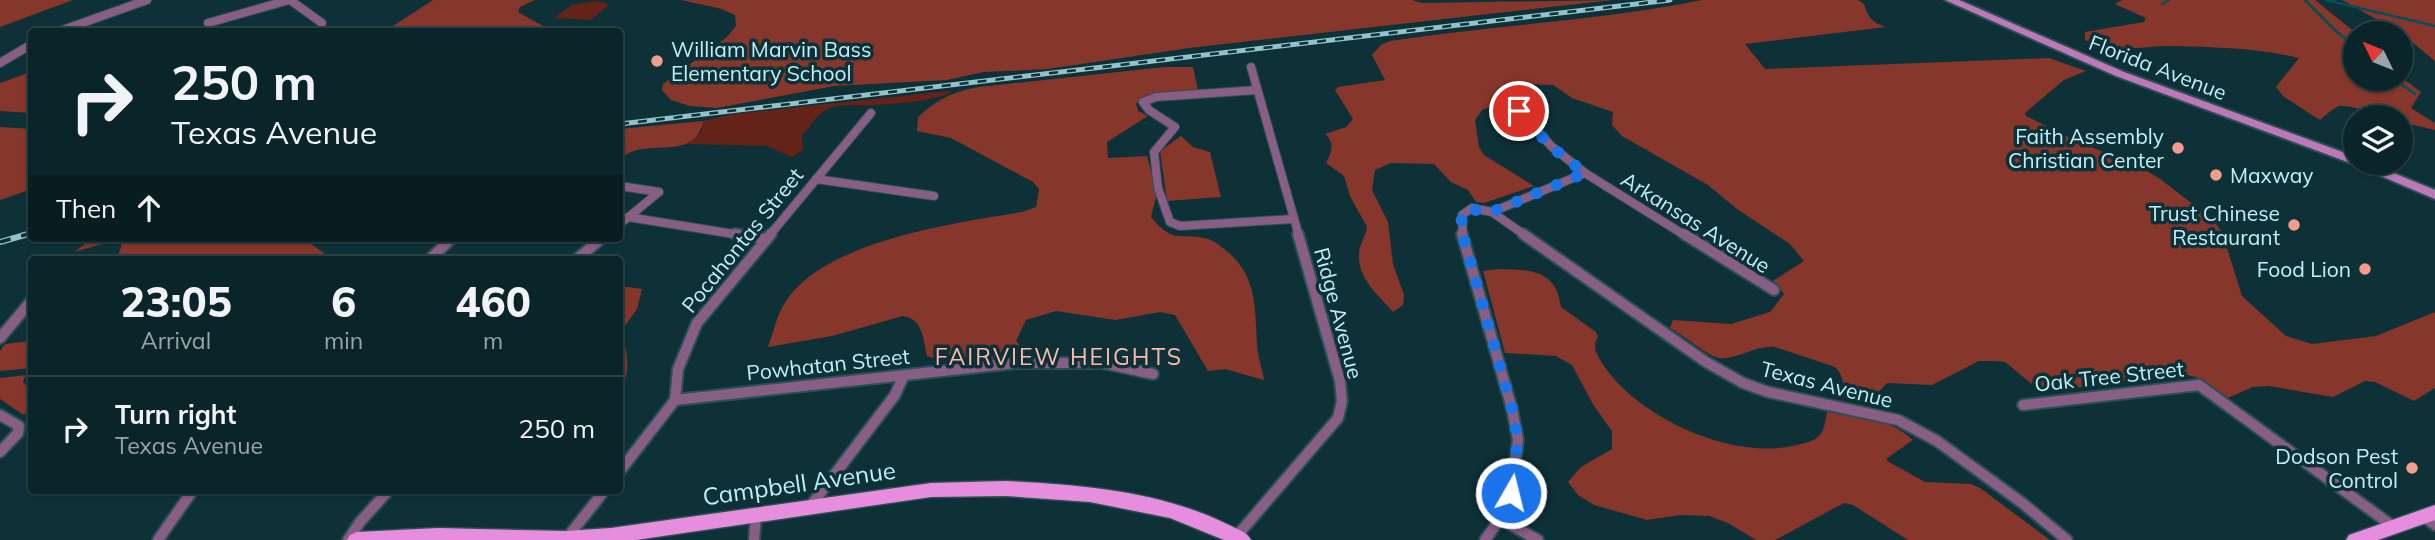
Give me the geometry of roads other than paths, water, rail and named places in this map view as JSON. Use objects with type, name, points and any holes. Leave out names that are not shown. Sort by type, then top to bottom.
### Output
[{"type":"main road","name":"Florida Avenue","points":[[1950,0],[2094,64],[2343,157]]},
{"type":"main road","name":"Florida Avenue","points":[[2388,175],[2435,195]]},
{"type":"main road","name":"Campbell Avenue","points":[[357,540],[438,536],[532,539],[611,537],[931,490],[983,486],[1120,499],[1177,512],[1238,538]]},
{"type":"main road","points":[[2357,540],[2431,518]]},
{"type":"street","points":[[68,28],[147,0]]},
{"type":"street","points":[[208,23],[290,0],[322,23]]},
{"type":"street","points":[[298,6],[308,0]]},
{"type":"street","points":[[0,63],[28,46]]},
{"type":"street","name":"Ridge Avenue","points":[[1238,538],[1338,418],[1342,401],[1340,382],[1251,67]]},
{"type":"street","points":[[1256,90],[1147,99],[1143,104],[1169,120],[1175,127],[1154,152],[1164,215],[1170,222],[1191,227],[1293,219]]},
{"type":"street","name":"Arkansas Avenue","points":[[1509,98],[1550,146],[1585,173],[1774,290]]},
{"type":"street","name":"Pocahontas Street","points":[[623,467],[675,400],[681,360],[697,323],[871,113]]},
{"type":"street","points":[[1492,212],[1585,173]]},
{"type":"street","points":[[816,179],[934,196]]},
{"type":"street","points":[[623,186],[659,192],[623,221]]},
{"type":"street","name":"Texas Avenue","points":[[1500,519],[1511,493],[1518,440],[1512,409],[1461,229],[1462,215],[1468,209],[1492,212],[1706,362],[1744,383],[1768,392],[1898,420],[1937,442],[2021,502],[2067,540]]},
{"type":"street","points":[[628,217],[766,239]]},
{"type":"street","points":[[433,256],[447,242]]},
{"type":"street","points":[[580,256],[597,242]]},
{"type":"street","points":[[0,338],[28,305]]},
{"type":"street","name":"Powhatan Street","points":[[675,400],[1016,363],[1102,363],[1153,374]]},
{"type":"street","points":[[809,508],[895,395],[904,375]]},
{"type":"street","name":"Oak Tree Street","points":[[2023,405],[2199,385],[2394,527]]},
{"type":"street","points":[[0,415],[19,426],[18,433],[0,452]]},
{"type":"street","points":[[158,540],[190,494]]},
{"type":"street","points":[[348,540],[385,494]]},
{"type":"street","points":[[566,539],[602,494]]},
{"type":"street","points":[[754,540],[755,516]]},
{"type":"street","points":[[1485,540],[1500,519],[1538,540]]},
{"type":"waterway","points":[[2162,4],[2169,0]]},
{"type":"waterway","points":[[2305,0],[2343,37]]},
{"type":"waterway","points":[[2326,0],[2435,26]]},
{"type":"waterway","points":[[2411,91],[2415,94]]},
{"type":"railway","points":[[623,124],[1670,0]]},
{"type":"railway","points":[[0,242],[28,234]]},
{"type":"railway","points":[[22,236],[28,234]]},
{"type":"place","name":"William Marvin Bass Elementary School","points":[[657,61]]},
{"type":"place","name":"Faith Assembly Christian Center","points":[[2178,148]]},
{"type":"place","name":"Maxway","points":[[2216,175]]},
{"type":"place","name":"Trust Chinese Restaurant","points":[[2294,225]]},
{"type":"place","name":"Food Lion","points":[[2365,269]]},
{"type":"place","name":"Dodson Pest Control","points":[[2412,468]]},
{"type":"district","name":"FAIRVIEW HEIGHTS","points":[[1059,356]]}]
